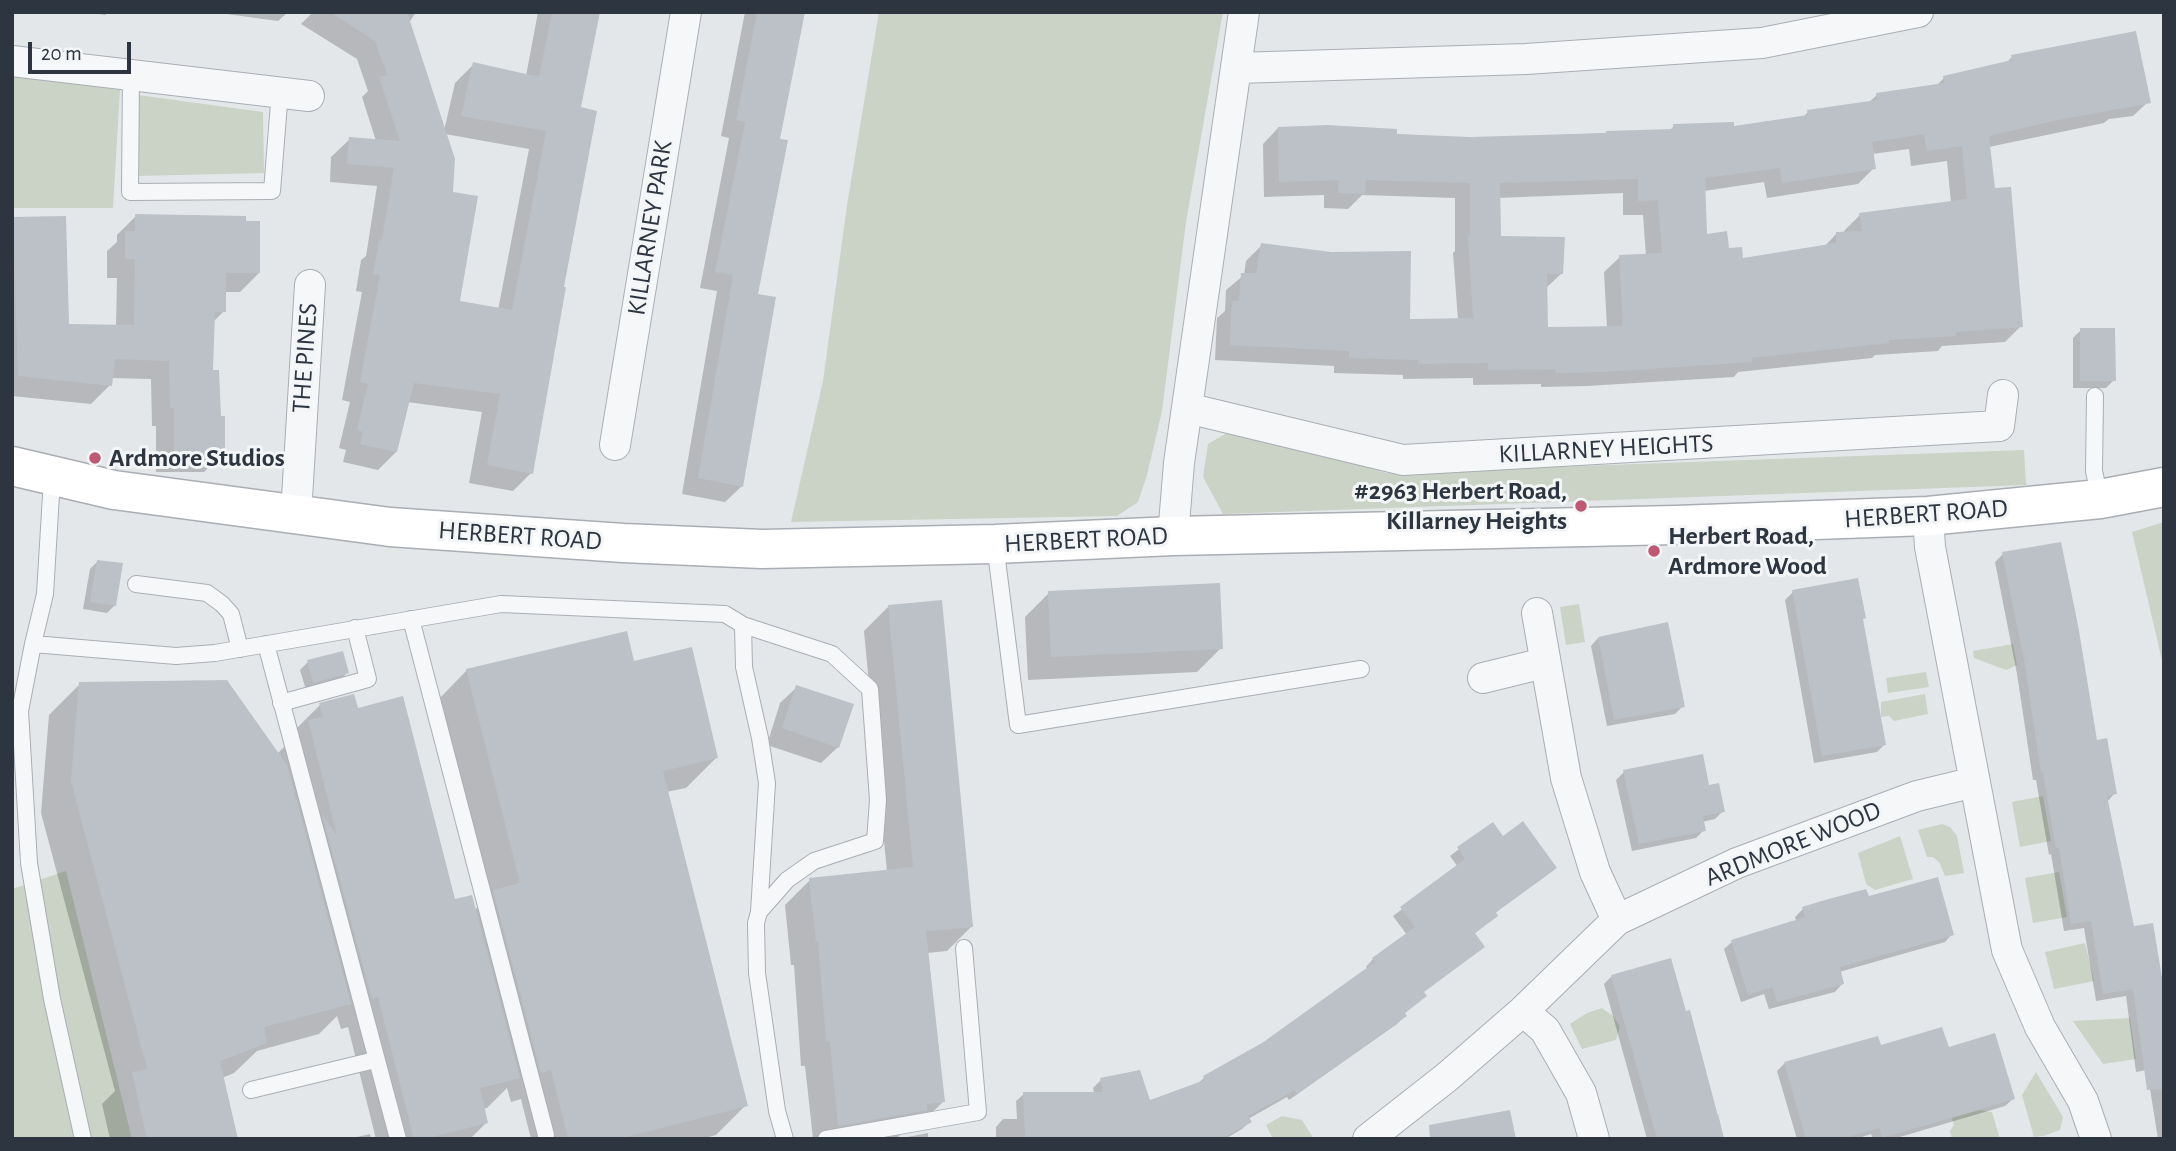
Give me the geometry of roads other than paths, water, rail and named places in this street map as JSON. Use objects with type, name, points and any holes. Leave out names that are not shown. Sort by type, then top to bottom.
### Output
[{"type":"street","name":"KILLARNEY PARK","points":[[615,445],[686,12]]},
{"type":"street","points":[[1173,536],[1179,463],[1244,12]]},
{"type":"street","points":[[1237,68],[1526,59],[1762,43],[1918,12]]},
{"type":"street","points":[[12,61],[295,94]]},
{"type":"street","name":"THE PINES","points":[[296,514],[310,285]]},
{"type":"street","name":"KILLARNEY HEIGHTS","points":[[1187,408],[1403,460],[1999,426],[2003,395]]},
{"type":"street","name":"HERBERT ROAD","points":[[12,466],[114,490],[390,527],[623,543],[762,549],[1928,516],[2100,499],[2164,487]]},
{"type":"street","points":[[1928,516],[1930,547],[2008,955],[2040,1027],[2083,1101],[2096,1139]]},
{"type":"street","points":[[1537,612],[1566,778],[1595,872],[1617,920]]},
{"type":"street","points":[[1483,678],[1544,663]]},
{"type":"street","name":"ARDMORE WOOD","points":[[1368,1139],[1447,1077],[1523,1011],[1617,920],[1738,863],[1917,796],[1975,782]]},
{"type":"street","points":[[1523,1011],[1545,1030],[1581,1093],[1594,1139]]},
{"type":"lane","points":[[131,75],[130,192],[272,191],[295,94]]},
{"type":"lane","points":[[2095,396],[2094,471],[2100,499]]},
{"type":"lane","points":[[54,477],[45,594],[20,711],[29,863],[52,999],[83,1139]]},
{"type":"lane","points":[[995,544],[1018,724],[1361,669]]},
{"type":"lane","points":[[136,584],[207,593],[231,614],[240,649]]},
{"type":"lane","points":[[33,644],[176,656],[240,649],[501,604],[725,614],[743,625],[832,654],[870,690],[878,800],[875,841],[814,861],[787,880],[759,912]]},
{"type":"lane","points":[[411,619],[543,1138]]},
{"type":"lane","points":[[743,625],[744,667],[767,783],[759,912],[756,923],[757,973],[777,1111],[785,1139]]},
{"type":"lane","points":[[281,703],[368,679],[355,628]]},
{"type":"lane","points":[[266,644],[398,1139]]},
{"type":"lane","points":[[826,1139],[978,1112],[964,948]]},
{"type":"lane","points":[[251,1090],[375,1060]]},
{"type":"place","name":"Ardmore Studios","points":[[95,458]]},
{"type":"place","name":"#2963 Herbert Road, Killarney Heights","points":[[1581,506]]},
{"type":"place","name":"Herbert Road, Ardmore Wood","points":[[1654,551]]}]
